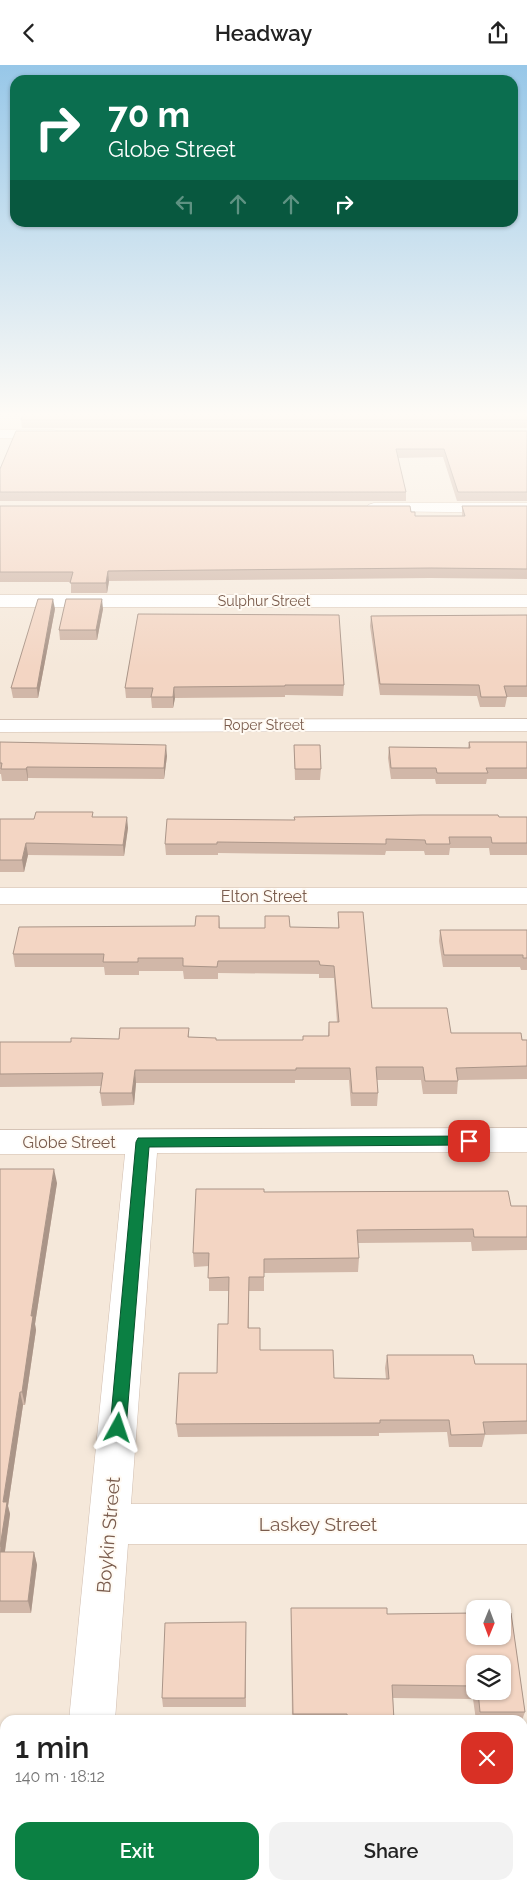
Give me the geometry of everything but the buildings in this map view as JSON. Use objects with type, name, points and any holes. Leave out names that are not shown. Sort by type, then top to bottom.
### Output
[{"type":"street","points":[[358,508],[527,508]]},
{"type":"street","name":"Sulphur Street","points":[[0,601],[527,601]]},
{"type":"street","name":"Roper Street","points":[[0,726],[527,725]]},
{"type":"street","name":"Elton Street","points":[[0,896],[527,897]]},
{"type":"street","name":"Globe Street","points":[[0,1142],[527,1140]]},
{"type":"street","name":"Boykin Street","points":[[92,1715],[142,1142]]},
{"type":"street","name":"Laskey Street","points":[[109,1524],[527,1524]]},
{"type":"shaded area","points":[[0,497],[527,497],[527,1715],[0,1715]]},
{"type":"route","points":[[118,1428],[142,1142],[469,1141]]}]
